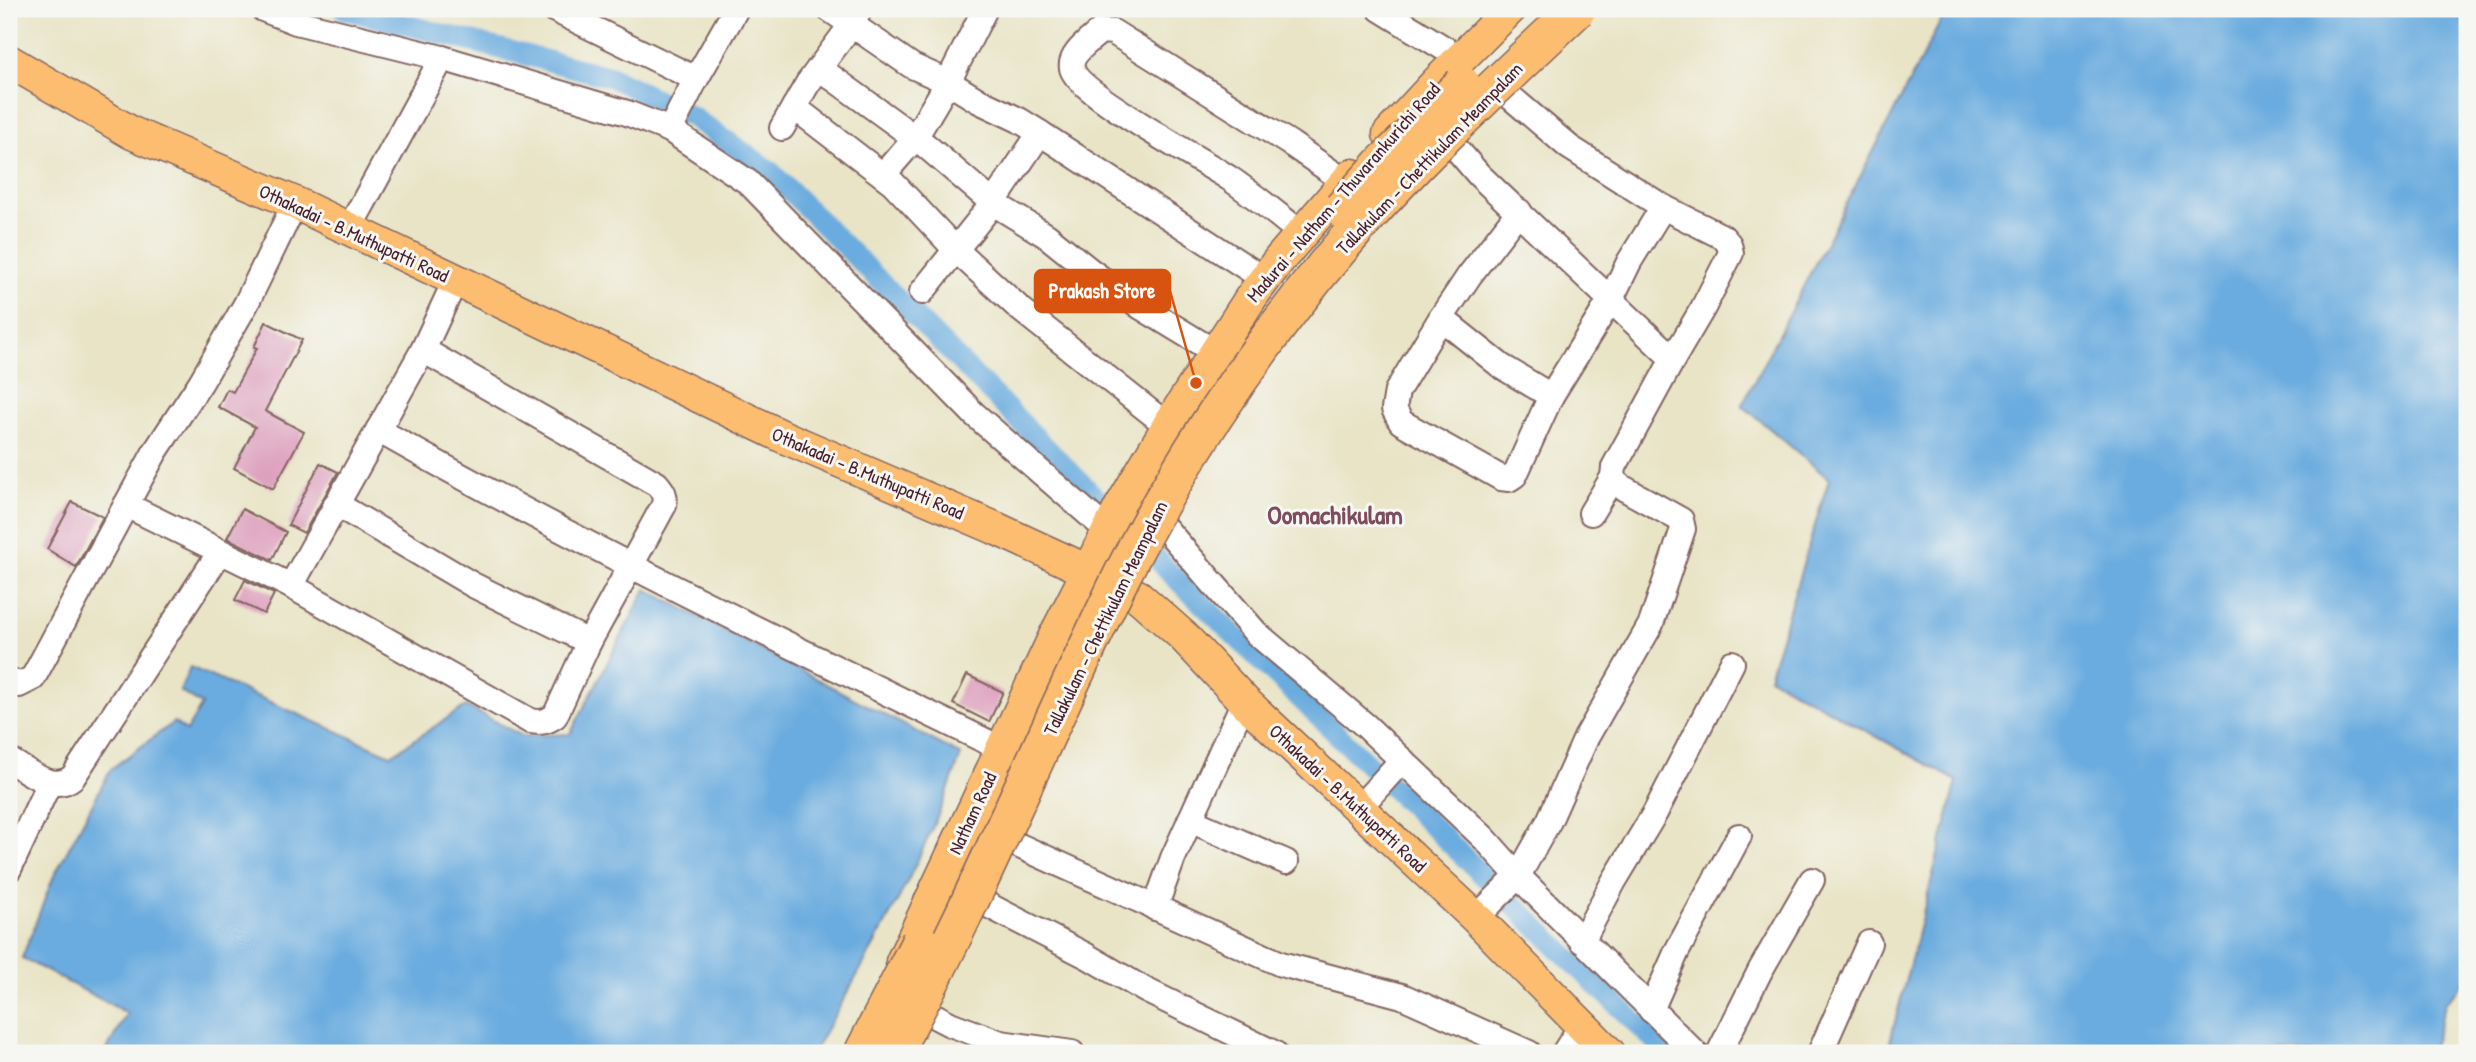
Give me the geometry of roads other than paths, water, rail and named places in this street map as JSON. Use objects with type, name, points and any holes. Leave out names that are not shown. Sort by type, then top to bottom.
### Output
[{"type":"highway","name":"Tallakulam - Chettikulam Meampalam","points":[[863,1053],[915,954],[1101,561],[1144,482],[1191,405],[1238,337],[1350,200],[1417,130],[1543,9]]},
{"type":"highway","name":"Tallakulam - Chettikulam Meampalam","points":[[893,1053],[940,962],[1122,575],[1161,504],[1216,414],[1272,334],[1346,242],[1414,169],[1577,9]]},
{"type":"main road","name":"Madurai - Natham - Thuvarankurichi Road","points":[[1087,570],[1168,426],[1264,279],[1346,182],[1460,58],[1510,9]]},
{"type":"main road","name":"Madurai - Natham - Thuvarankurichi Road","points":[[1122,588],[1158,520],[1216,424],[1292,315],[1379,210],[1500,88],[1586,9]]},
{"type":"main road","name":"Othakadai - B.Muthupatti Road","points":[[9,61],[132,133],[295,203],[786,438],[995,528],[1087,570],[1146,602],[1244,701],[1383,782],[1499,895],[1581,1026],[1609,1053]]},
{"type":"main road","name":"Natham Road","points":[[854,1053],[902,962],[1087,570]]},
{"type":"main road","name":"Natham Road","points":[[901,1053],[1122,588]]},
{"type":"street","points":[[263,9],[296,22],[442,58],[627,113],[683,106]]},
{"type":"street","points":[[553,9],[683,106],[748,183],[974,414],[1108,531]]},
{"type":"street","points":[[683,106],[736,9]]},
{"type":"street","points":[[829,9],[856,16],[912,66],[1019,120],[1264,279]]},
{"type":"street","points":[[883,175],[915,138],[948,82],[985,9]]},
{"type":"street","points":[[1380,9],[1460,58]]},
{"type":"street","points":[[782,128],[819,68],[856,16]]},
{"type":"street","points":[[1302,234],[1230,178],[1113,107],[1075,76],[1071,66],[1073,58],[1100,32],[1114,32],[1222,99],[1346,182]]},
{"type":"street","points":[[349,229],[442,58]]},
{"type":"street","points":[[819,68],[915,138],[993,204],[1047,236],[1141,307],[1215,352]]},
{"type":"street","points":[[1500,88],[1569,147],[1663,207],[1723,237],[1730,244],[1731,253],[1703,309],[1672,359],[1614,467],[1613,477],[1591,513]]},
{"type":"street","points":[[794,107],[883,175],[1018,308],[1168,426]]},
{"type":"street","points":[[922,292],[993,204],[1040,133]]},
{"type":"street","points":[[1448,139],[1479,176],[1519,211],[1672,359]]},
{"type":"street","points":[[9,680],[19,685],[33,678],[155,452],[201,382],[246,304],[295,203]]},
{"type":"street","points":[[1519,211],[1469,276],[1441,318],[1397,391],[1394,410],[1401,422],[1501,478],[1510,479],[1515,475],[1551,396],[1610,301],[1629,262],[1663,207]]},
{"type":"street","points":[[291,586],[423,350],[455,281]]},
{"type":"street","points":[[1441,318],[1501,366],[1551,396]]},
{"type":"street","points":[[126,505],[291,586],[530,721],[541,723],[555,716],[589,642],[664,505],[663,491],[657,484],[423,350]]},
{"type":"street","points":[[378,430],[483,490],[1002,749]]},
{"type":"street","points":[[1499,895],[1549,821],[1586,738],[1651,624],[1681,538],[1681,520],[1618,485],[1613,477]]},
{"type":"street","points":[[336,504],[473,584],[589,642]]},
{"type":"street","points":[[1158,520],[1256,633],[1366,726],[1383,782],[1485,839],[1499,895],[1583,940],[1695,1053]]},
{"type":"street","points":[[9,760],[49,783],[59,784],[73,777],[220,552]]},
{"type":"street","points":[[1583,940],[1614,881],[1655,813],[1732,663]]},
{"type":"street","points":[[1155,908],[1173,858],[1244,701]]},
{"type":"street","points":[[9,869],[49,783]]},
{"type":"street","points":[[1190,820],[1286,862]]},
{"type":"street","points":[[1651,1010],[1677,951],[1739,836]]},
{"type":"street","points":[[1004,839],[1281,964],[1402,996],[1529,1053]]},
{"type":"street","points":[[1720,1053],[1760,971],[1812,880]]},
{"type":"street","points":[[976,899],[1087,956],[1145,990],[1274,1053]]},
{"type":"street","points":[[1820,1053],[1869,943]]},
{"type":"street","points":[[923,1010],[950,1024],[1001,1043],[1072,1053]]},
{"type":"street","points":[[1564,1053],[1581,1026]]},
{"type":"water","points":[[1947,9],[2467,9],[2467,979],[2446,1002],[2431,1053],[1887,1053],[1957,781],[1769,677],[1829,479],[1742,405]]},
{"type":"water","points":[[646,589],[961,755],[947,794],[913,870],[875,944],[813,1053],[105,1053],[127,1013],[22,958],[53,878],[111,769],[174,722],[186,731],[202,705],[180,691],[190,667],[391,755],[466,706],[522,736],[570,734]]},
{"type":"waterway","points":[[344,9],[611,77],[692,117],[770,171],[1103,505]]},
{"type":"waterway","points":[[1155,556],[1667,1053]]},
{"type":"place","name":"Prakash Store","points":[[1196,383]]},
{"type":"district","name":"Oomachikulam","points":[[1335,514]]}]
